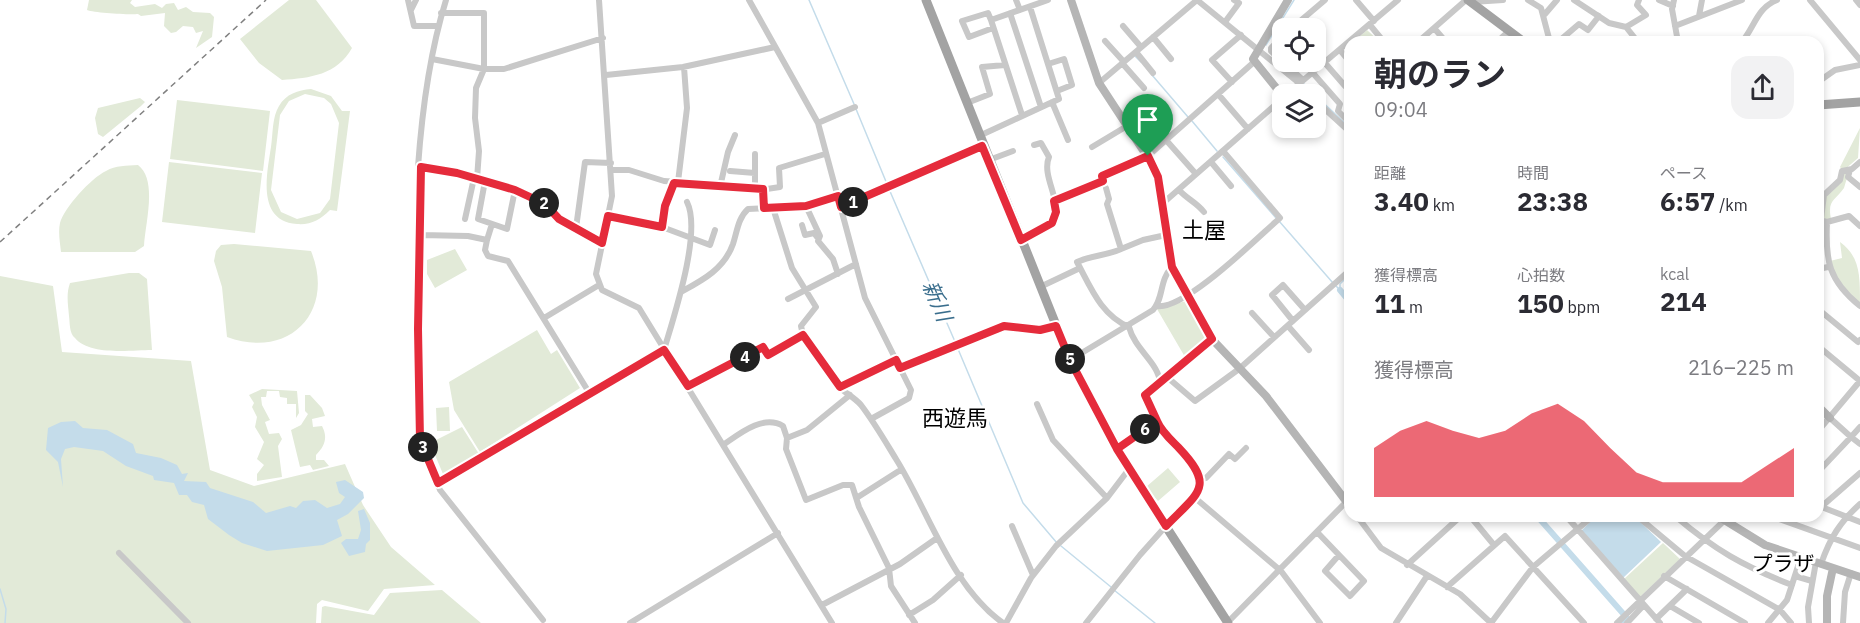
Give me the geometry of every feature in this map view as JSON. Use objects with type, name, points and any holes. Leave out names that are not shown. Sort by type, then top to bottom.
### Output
[{"type":"main road","points":[[926,0],[978,136],[1070,360],[1129,470],[1227,623]]},
{"type":"main road","points":[[1469,1],[1516,36]]},
{"type":"main road","points":[[1824,105],[1860,102]]},
{"type":"street","points":[[408,0],[414,26],[437,26]]},
{"type":"street","points":[[411,10],[416,0]]},
{"type":"street","points":[[446,0],[437,26],[422,120],[418,167],[475,178],[515,190],[545,204],[559,219],[602,243]]},
{"type":"street","points":[[599,0],[606,75],[612,196],[596,274],[599,285],[602,290],[639,308],[832,623]]},
{"type":"street","points":[[749,0],[818,123],[865,298],[911,390],[909,398],[871,419]]},
{"type":"street","points":[[1016,0],[1020,10]]},
{"type":"street","points":[[991,20],[1048,0]]},
{"type":"street","points":[[1071,0],[1099,83],[1148,156],[1158,177],[1172,267],[1188,297],[1212,339],[1266,396],[1344,496]]},
{"type":"street","points":[[1099,83],[1197,0],[1301,82]]},
{"type":"street","points":[[1226,22],[1239,3],[1234,0]]},
{"type":"street","points":[[1054,201],[1103,181],[1102,176],[1148,156],[1166,141],[1254,62],[1258,48],[1288,0]]},
{"type":"street","points":[[1305,17],[1325,0]]},
{"type":"street","points":[[1356,0],[1380,36]]},
{"type":"street","points":[[1425,36],[1469,1],[1503,0]]},
{"type":"street","points":[[1528,0],[1541,8],[1545,14],[1549,36]]},
{"type":"street","points":[[1545,14],[1557,0]]},
{"type":"street","points":[[1574,0],[1609,23],[1626,27],[1633,36]]},
{"type":"street","points":[[1626,27],[1646,15],[1637,5],[1639,0]]},
{"type":"street","points":[[1659,0],[1674,3],[1677,36]]},
{"type":"street","points":[[1699,16],[1702,0]]},
{"type":"street","points":[[1675,26],[1742,0]]},
{"type":"street","points":[[1747,36],[1754,27],[1762,8],[1777,0]]},
{"type":"street","points":[[1810,0],[1860,63],[1835,70],[1824,78]]},
{"type":"street","points":[[1357,36],[1394,1]]},
{"type":"street","points":[[978,136],[1059,99],[1030,7]]},
{"type":"street","points":[[441,13],[484,14],[485,69]]},
{"type":"street","points":[[465,219],[479,152],[475,118],[476,88],[485,69],[487,13]]},
{"type":"street","points":[[1010,13],[1041,107]]},
{"type":"street","points":[[993,28],[969,38],[962,21],[988,14],[991,20],[1022,115]]},
{"type":"street","points":[[1565,36],[1579,24],[1588,30],[1599,16]]},
{"type":"street","points":[[1123,27],[1153,73]]},
{"type":"street","points":[[1434,28],[1441,36]]},
{"type":"street","points":[[1504,36],[1509,31]]},
{"type":"street","points":[[1232,82],[1212,60],[1241,35]]},
{"type":"street","points":[[1153,37],[1171,58]]},
{"type":"street","points":[[432,59],[485,69],[504,69],[603,38]]},
{"type":"street","points":[[1105,41],[1144,88]]},
{"type":"street","points":[[606,75],[684,67],[775,47]]},
{"type":"street","points":[[1326,62],[1344,47]]},
{"type":"street","points":[[1340,50],[1344,55]]},
{"type":"street","points":[[1048,64],[1064,59],[1072,85],[1057,92]]},
{"type":"street","points":[[1254,62],[1273,84]]},
{"type":"street","points":[[1326,64],[1344,85]]},
{"type":"street","points":[[967,103],[990,94],[982,67],[1005,65]]},
{"type":"street","points":[[662,227],[665,206],[676,182],[687,108],[684,67]]},
{"type":"street","points":[[1293,72],[1301,82]]},
{"type":"street","points":[[1299,84],[1312,72],[1340,104],[1338,111],[1344,117]]},
{"type":"street","points":[[1218,94],[1248,129]]},
{"type":"street","points":[[1052,102],[1068,140]]},
{"type":"street","points":[[818,123],[855,107]]},
{"type":"street","points":[[1162,204],[1272,107]]},
{"type":"street","points":[[1326,109],[1344,126]]},
{"type":"street","points":[[1092,147],[1127,126]]},
{"type":"street","points":[[720,186],[728,152],[735,135]]},
{"type":"street","points":[[1166,141],[1196,174]]},
{"type":"street","points":[[1021,240],[1052,223],[1056,212],[1046,173],[1049,157],[1041,143],[1034,145]]},
{"type":"street","points":[[841,207],[982,146]]},
{"type":"street","points":[[988,160],[1013,151]]},
{"type":"street","points":[[1070,360],[1157,306],[1169,306],[1188,297],[1277,220],[1223,151]]},
{"type":"street","points":[[755,154],[755,189]]},
{"type":"street","points":[[576,228],[585,162],[676,182],[763,189],[780,187],[779,168],[825,154]]},
{"type":"street","points":[[1210,162],[1231,186]]},
{"type":"street","points":[[1824,195],[1839,180],[1842,171],[1850,170],[1860,162]]},
{"type":"street","points":[[421,167],[418,224],[421,235],[418,329],[420,440],[445,497],[543,620]]},
{"type":"street","points":[[1850,170],[1848,177],[1860,187]]},
{"type":"street","points":[[730,171],[755,173]]},
{"type":"street","points":[[485,181],[477,219],[507,229],[515,190]]},
{"type":"street","points":[[1106,188],[1107,204],[1121,249]]},
{"type":"street","points":[[763,189],[764,208]]},
{"type":"street","points":[[1179,190],[1187,199],[1195,201],[1204,212]]},
{"type":"street","points":[[681,292],[714,274],[732,247],[742,214],[748,209],[806,206],[838,196]]},
{"type":"street","points":[[438,483],[664,350],[681,292],[690,238],[692,213],[687,202]]},
{"type":"street","points":[[806,206],[820,236],[818,241]]},
{"type":"street","points":[[773,208],[792,268],[816,307],[801,326],[803,335],[840,387],[859,402],[871,419],[902,469],[937,538],[985,610],[1004,623],[1033,575],[1056,546],[1107,498],[1129,470]]},
{"type":"street","points":[[608,216],[662,227],[711,245],[715,230]]},
{"type":"street","points":[[1824,220],[1849,216],[1860,226]]},
{"type":"street","points":[[492,224],[485,250],[488,256],[508,261],[590,394]]},
{"type":"street","points":[[802,225],[805,235],[814,233],[833,259],[838,274]]},
{"type":"street","points":[[1824,233],[1828,267],[1837,283],[1860,306]]},
{"type":"street","points":[[421,235],[468,236],[487,240]]},
{"type":"street","points":[[1128,325],[1120,323],[1099,302],[1077,262],[1093,254],[1111,254],[1143,240],[1166,236]]},
{"type":"street","points":[[788,299],[856,264]]},
{"type":"street","points":[[1157,306],[1162,282],[1172,267]]},
{"type":"street","points":[[1824,268],[1828,267]]},
{"type":"street","points":[[1040,287],[1080,268]]},
{"type":"street","points":[[1167,377],[1196,400],[1239,369],[1344,276]]},
{"type":"street","points":[[544,318],[599,285]]},
{"type":"street","points":[[1305,310],[1283,285],[1272,295],[1309,351]]},
{"type":"street","points":[[1252,313],[1274,337]]},
{"type":"street","points":[[1824,314],[1858,342],[1860,340]]},
{"type":"street","points":[[1128,325],[1133,341],[1158,374],[1160,383]]},
{"type":"street","points":[[900,368],[1004,326],[1040,330],[1056,326]]},
{"type":"street","points":[[688,386],[763,347],[768,355],[803,335]]},
{"type":"street","points":[[1086,623],[1166,526],[1194,497],[1200,480],[1195,465],[1163,432],[1145,395],[1212,339]]},
{"type":"street","points":[[1824,351],[1860,381],[1824,424]]},
{"type":"street","points":[[840,387],[896,360]]},
{"type":"street","points":[[787,438],[807,430],[850,395]]},
{"type":"street","points":[[1037,404],[1053,440],[1107,498]]},
{"type":"street","points":[[1824,412],[1860,444]]},
{"type":"street","points":[[1117,449],[1157,421]]},
{"type":"street","points":[[723,445],[743,431],[769,422],[783,426],[787,438],[786,449],[806,500],[843,485],[852,485],[859,507],[889,568],[891,586],[915,623]]},
{"type":"street","points":[[1824,466],[1860,427]]},
{"type":"street","points":[[1200,480],[1206,478],[1229,454],[1235,459],[1246,448]]},
{"type":"street","points":[[858,498],[902,469]]},
{"type":"street","points":[[1824,504],[1860,473]]},
{"type":"street","points":[[1194,497],[1281,571],[1320,623]]},
{"type":"street","points":[[1809,623],[1812,581],[1819,563],[1830,538],[1845,517],[1860,504]]},
{"type":"street","points":[[1227,623],[1344,507]]},
{"type":"street","points":[[1824,509],[1860,522]]},
{"type":"street","points":[[1361,522],[1380,548],[1460,594],[1491,623],[1533,567],[1586,522]]},
{"type":"street","points":[[1407,565],[1454,522]]},
{"type":"street","points":[[1475,522],[1494,545]]},
{"type":"street","points":[[1571,522],[1658,621],[1687,589]]},
{"type":"street","points":[[1644,522],[1684,556],[1780,610],[1791,623]]},
{"type":"street","points":[[1682,522],[1702,540],[1747,568],[1792,585]]},
{"type":"street","points":[[1627,623],[1664,576],[1719,522]]},
{"type":"street","points":[[1729,522],[1765,544],[1860,577]]},
{"type":"street","points":[[1787,522],[1860,548]]},
{"type":"street","points":[[1012,526],[1033,575]]},
{"type":"street","points":[[1317,532],[1340,555],[1364,581],[1350,596],[1325,571],[1340,555]]},
{"type":"street","points":[[630,623],[778,534]]},
{"type":"street","points":[[1447,586],[1505,536],[1584,623]]},
{"type":"street","points":[[822,605],[937,538]]},
{"type":"street","points":[[119,553],[188,623]]},
{"type":"street","points":[[1768,623],[1780,610],[1802,557]]},
{"type":"street","points":[[1827,623],[1827,596],[1833,568]]},
{"type":"street","points":[[1843,623],[1845,592],[1851,573]]},
{"type":"street","points":[[909,615],[933,600],[961,576]]},
{"type":"street","points":[[1396,623],[1427,576]]},
{"type":"street","points":[[1664,576],[1745,623]]},
{"type":"street","points":[[1795,576],[1812,581]]},
{"type":"street","points":[[1617,623],[1641,604]]},
{"type":"street","points":[[1670,606],[1699,623]]},
{"type":"green space","points":[[89,0],[132,0],[130,3],[135,7],[155,4],[162,8],[166,4],[174,3],[178,10],[186,7],[193,12],[210,13],[214,17],[212,37],[196,48],[203,31],[196,33],[193,27],[183,26],[171,33],[164,26],[165,13],[141,16],[91,11],[87,10]]},
{"type":"green space","points":[[289,0],[316,0],[352,48],[339,64],[312,76],[282,80],[259,63],[240,39]]},
{"type":"green space","points":[[1367,30],[1374,36],[1360,36]]},
{"type":"green space","points":[[311,89],[331,96],[342,111],[350,111],[337,211],[330,210],[315,221],[297,224],[284,221],[275,214],[270,205],[267,194],[268,170],[277,110],[289,96]],"holes":[[[305,94],[324,98],[331,104],[339,123],[330,199],[320,213],[297,219],[281,212],[271,190],[280,115],[289,101]]]},
{"type":"green space","points":[[140,98],[145,102],[141,106],[103,137],[98,134],[95,118],[98,108]]},
{"type":"green space","points":[[177,100],[270,111],[263,171],[170,159]]},
{"type":"green space","points":[[1860,128],[1858,158],[1843,171],[1840,167]]},
{"type":"green space","points":[[169,162],[262,173],[255,233],[162,222]]},
{"type":"green space","points":[[138,165],[148,181],[149,191],[144,246],[135,252],[61,252],[60,223],[79,194],[93,180],[110,169]]},
{"type":"green space","points":[[1845,173],[1849,173],[1844,188],[1831,204],[1831,219],[1828,221],[1824,219],[1826,195]]},
{"type":"green space","points":[[1840,242],[1852,254],[1858,267],[1860,304],[1838,283],[1830,261],[1842,258]]},
{"type":"green space","points":[[234,244],[311,251],[317,273],[317,293],[312,311],[302,326],[287,336],[270,342],[249,342],[227,337],[222,287],[214,261],[216,251],[221,245]]},
{"type":"green space","points":[[455,249],[467,270],[435,288],[427,274],[427,260]]},
{"type":"green space","points":[[139,273],[147,279],[152,350],[111,351],[82,344],[73,336],[70,328],[68,291],[70,283]]},
{"type":"green space","points":[[0,276],[53,286],[62,352],[191,361],[210,470],[254,486],[345,464],[363,505],[391,547],[435,585],[384,589],[368,611],[322,600],[317,604],[316,623],[0,623]]},
{"type":"green space","points":[[1186,301],[1207,341],[1185,357],[1157,309]]},
{"type":"green space","points":[[537,330],[551,354],[557,350],[580,388],[480,452],[454,410],[449,382]]},
{"type":"green space","points":[[262,389],[297,391],[299,413],[296,418],[296,404],[287,404],[287,398],[280,397],[279,391],[267,391],[266,397],[261,397],[262,405],[270,420],[265,422],[269,434],[279,433],[282,439],[278,446],[282,477],[257,481],[257,474],[264,465],[257,459],[264,442],[255,427],[257,417],[252,407],[254,403],[249,395]]},
{"type":"green space","points":[[305,395],[310,395],[322,408],[325,416],[312,419],[313,427],[322,426],[325,434],[316,460],[324,460],[329,466],[313,470],[310,465],[300,467],[291,430],[301,425],[308,414],[305,411]]},
{"type":"green space","points":[[449,407],[450,431],[437,431],[436,408]]},
{"type":"green space","points":[[462,427],[479,454],[443,474],[430,443]]},
{"type":"green space","points":[[1168,468],[1180,482],[1158,501],[1146,487]]},
{"type":"green space","points":[[1663,543],[1680,559],[1641,596],[1638,596],[1624,579]]},
{"type":"green space","points":[[442,590],[481,623],[321,623],[322,607],[325,606],[374,615],[390,593]]},
{"type":"water","points":[[75,421],[83,428],[107,430],[133,444],[136,453],[161,458],[177,465],[182,474],[188,473],[184,481],[206,482],[210,488],[253,502],[266,513],[290,506],[296,508],[303,501],[315,500],[327,508],[340,504],[345,497],[339,493],[336,482],[345,480],[363,492],[364,498],[348,514],[337,520],[342,536],[323,545],[267,551],[242,543],[229,535],[208,519],[204,505],[192,502],[187,495],[179,495],[174,483],[154,480],[153,476],[126,466],[103,451],[74,447],[65,449],[61,459],[63,487],[58,462],[46,450],[48,428],[61,422]]},
{"type":"water","points":[[364,509],[370,523],[370,540],[366,544],[365,552],[349,556],[341,543],[346,539],[358,539],[361,530],[358,511]]},
{"type":"water","points":[[1590,522],[1640,522],[1661,542],[1623,578],[1581,531]]},
{"type":"waterway","name":"新川","points":[[809,0],[854,104]]},
{"type":"waterway","points":[[1266,45],[1294,0]]},
{"type":"waterway","points":[[1134,55],[1141,62]]},
{"type":"waterway","points":[[1152,75],[1188,117]]},
{"type":"waterway","points":[[1326,105],[1344,122]]},
{"type":"waterway","name":"新川","points":[[856,109],[887,184]]},
{"type":"waterway","points":[[1192,121],[1217,151]]},
{"type":"waterway","points":[[1223,157],[1276,218]]},
{"type":"waterway","name":"新川","points":[[889,189],[956,344]]},
{"type":"waterway","points":[[1279,221],[1333,283]]},
{"type":"waterway","points":[[1340,289],[1340,284],[1344,280]]},
{"type":"waterway","points":[[1336,286],[1340,290]]},
{"type":"waterway","points":[[1340,290],[1344,295]]},
{"type":"waterway","name":"新川","points":[[958,349],[1023,503],[1057,543]]},
{"type":"waterway","points":[[1542,522],[1627,618],[1622,623]]},
{"type":"waterway","name":"新川","points":[[1061,546],[1111,587]]},
{"type":"waterway","points":[[0,589],[6,609],[5,623]]},
{"type":"waterway","name":"新川","points":[[1114,590],[1155,623]]},
{"type":"railway","points":[[0,242],[266,0]]},
{"type":"district","name":"土屋","points":[[1204,230]]},
{"type":"district","name":"西遊馬","points":[[955,418]]},
{"type":"district","name":"プラザ","points":[[1783,564]]},
{"type":"route","points":[[1148,156],[1112,170],[1102,176],[1103,181],[1054,201],[1056,212],[1052,223],[1047,228],[1021,240],[982,146],[841,207],[838,196],[806,206],[764,208],[763,189],[674,183],[665,206],[662,227],[608,216],[602,243],[559,219],[545,204],[515,190],[457,173],[421,167],[418,224],[421,235],[418,329],[420,440],[438,483],[664,350],[688,386],[763,347],[768,355],[803,335],[840,387],[896,360],[900,368],[1004,326],[1014,325],[1040,330],[1056,326],[1070,360],[1117,449],[1157,421],[1163,432],[1195,465],[1199,474],[1199,489],[1166,526],[1117,449],[1157,421],[1145,395],[1212,339],[1172,267],[1158,177],[1148,156]]}]
